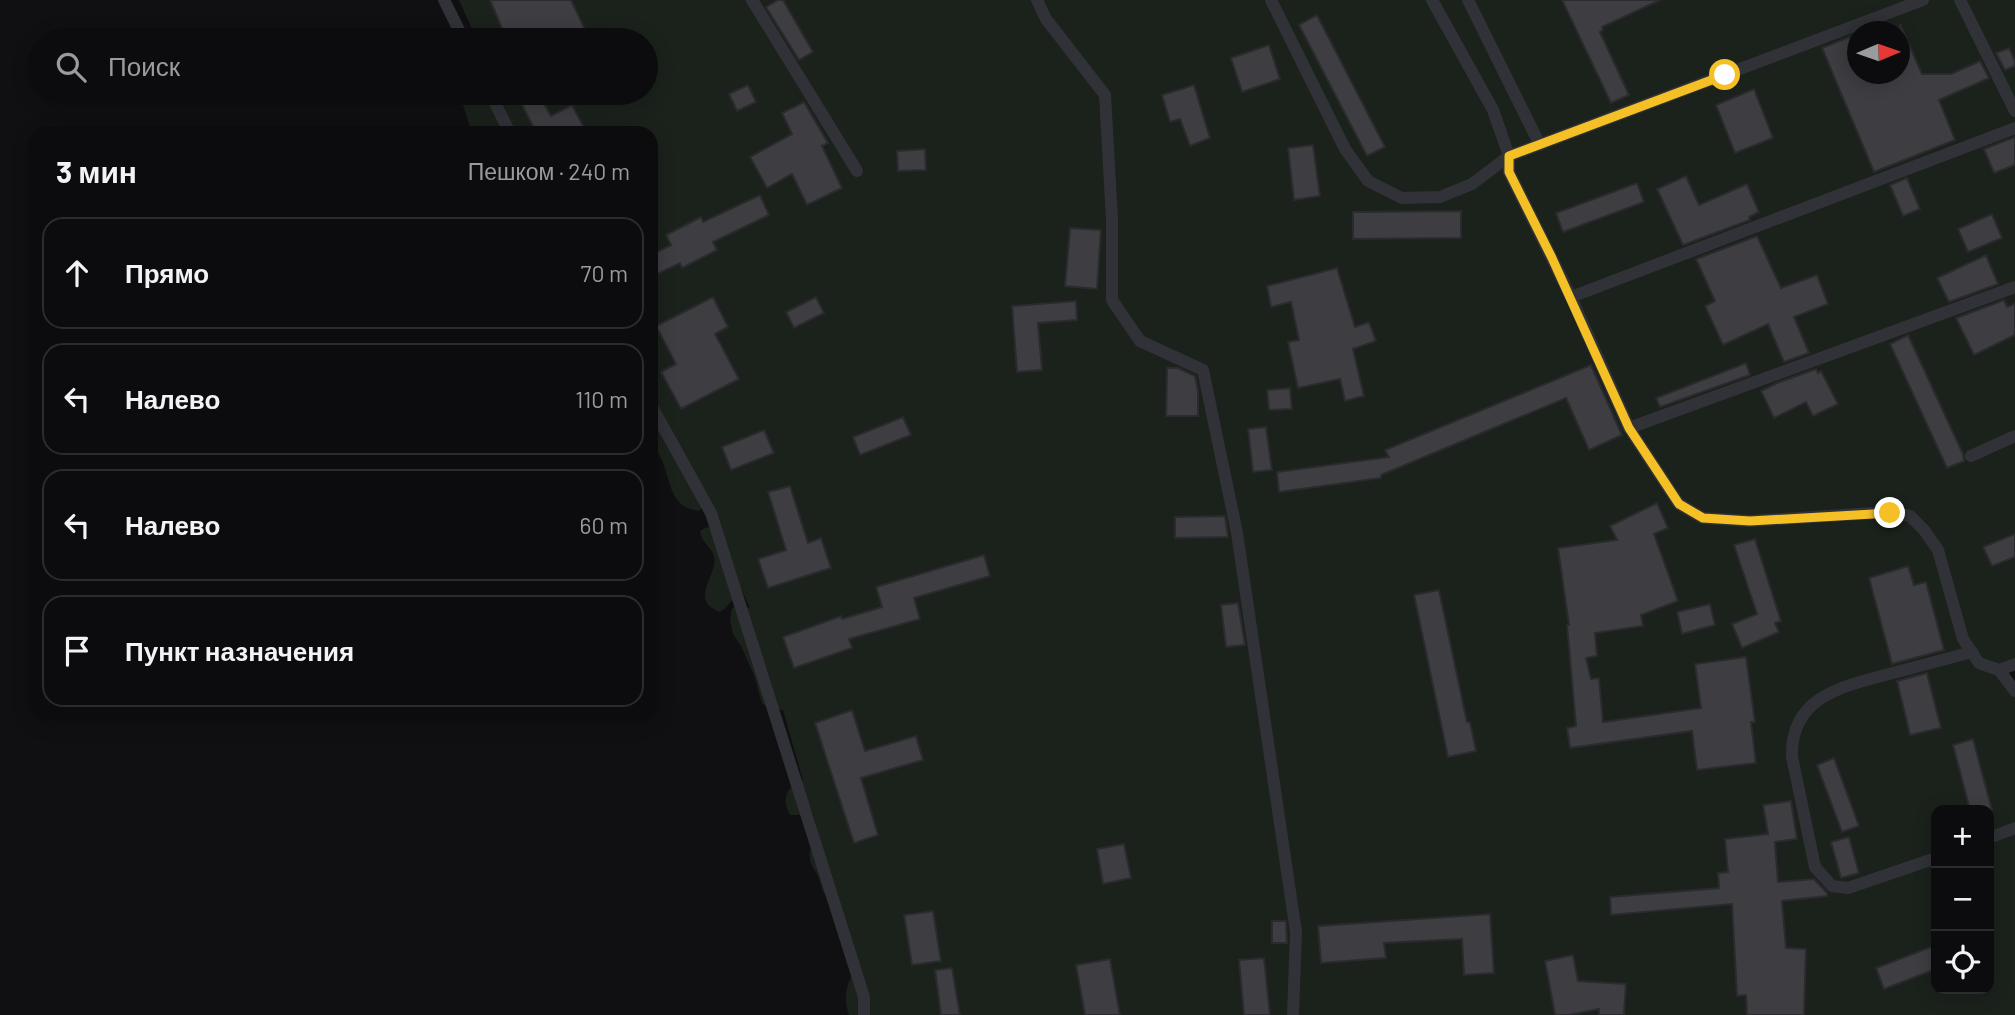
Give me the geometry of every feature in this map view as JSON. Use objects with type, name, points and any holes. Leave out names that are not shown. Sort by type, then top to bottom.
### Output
[{"type":"lane","points":[[444,0],[458,28]]},
{"type":"lane","points":[[752,0],[857,171]]},
{"type":"lane","points":[[1037,0],[1046,19],[1105,96],[1112,220],[1112,300],[1140,341],[1203,370],[1237,533],[1296,932],[1293,1015]]},
{"type":"lane","points":[[1271,0],[1345,149],[1368,181],[1402,198],[1440,197],[1472,184],[1509,156],[1923,0]]},
{"type":"lane","points":[[1432,0],[1493,110],[1509,156],[1509,172],[1570,297],[1629,428],[1679,504],[1703,518],[1750,521],[1890,513],[1910,516],[1938,550],[1963,639],[1979,663],[1999,670],[2015,691]]},
{"type":"lane","points":[[1468,0],[1540,145]]},
{"type":"lane","points":[[1960,0],[2015,111]]},
{"type":"lane","points":[[496,105],[506,126]]},
{"type":"lane","points":[[1570,297],[2015,128]]},
{"type":"lane","points":[[1629,428],[2015,287]]},
{"type":"lane","points":[[658,418],[711,513],[864,997],[864,1015]]},
{"type":"lane","points":[[1971,456],[2015,436]]},
{"type":"lane","points":[[1931,860],[1848,888],[1832,886],[1815,867],[1792,757],[1792,742],[1795,728],[1803,714],[1815,701],[1842,687],[1972,652]]},
{"type":"lane","points":[[1999,670],[2015,664]]},
{"type":"lane","points":[[1994,836],[2015,828]]},
{"type":"shaded area","points":[[459,0],[2015,0],[2015,664],[1999,671],[2015,691],[2015,1015],[849,1015],[846,991],[851,977],[858,975],[811,863],[810,850],[816,846],[822,847],[812,811],[802,815],[790,815],[787,809],[789,790],[803,780],[783,710],[768,708],[762,703],[754,675],[733,634],[730,621],[732,608],[750,608],[741,588],[720,612],[710,607],[706,601],[706,587],[714,556],[700,531],[715,526],[705,503],[699,511],[683,506],[678,501],[658,453],[658,126],[470,126],[463,105],[658,105],[658,28],[472,28]]},
{"type":"building","points":[[490,0],[571,0],[584,28],[502,28]]},
{"type":"building","points":[[783,0],[813,52],[799,60],[766,7]]},
{"type":"building","points":[[1562,0],[1660,0],[1602,27],[1600,32],[1629,95],[1611,103]]},
{"type":"building","points":[[1317,15],[1385,147],[1367,156],[1299,25]]},
{"type":"building","points":[[1847,38],[1847,84],[1910,84],[1910,47],[1922,74],[1951,74],[1980,61],[1989,78],[1939,100],[1955,140],[1874,172],[1822,48]]},
{"type":"building","points":[[1269,45],[1280,79],[1242,92],[1231,58]]},
{"type":"building","points":[[2009,48],[2015,66],[2005,70],[1996,53]]},
{"type":"building","points":[[748,85],[756,102],[737,111],[729,94]]},
{"type":"building","points":[[1194,85],[1210,138],[1190,146],[1180,119],[1170,122],[1162,95]]},
{"type":"building","points":[[1754,89],[1773,138],[1735,153],[1716,105]]},
{"type":"building","points":[[804,102],[828,143],[822,146],[842,188],[807,205],[792,174],[767,188],[750,157],[792,134],[782,113]]},
{"type":"building","points":[[522,105],[545,105],[551,116],[572,105],[583,126],[533,126]]},
{"type":"building","points":[[2015,137],[2015,165],[1994,173],[1984,149]]},
{"type":"building","points":[[1313,145],[1320,196],[1294,200],[1288,148]]},
{"type":"building","points":[[925,149],[926,170],[898,171],[897,151]]},
{"type":"building","points":[[1686,176],[1699,205],[1747,184],[1759,212],[1749,217],[1750,220],[1683,245],[1657,189]]},
{"type":"building","points":[[1907,178],[1920,209],[1903,216],[1890,185]]},
{"type":"building","points":[[1637,183],[1644,202],[1563,232],[1556,213]]},
{"type":"building","points":[[760,195],[769,215],[713,242],[717,250],[682,268],[680,263],[658,274],[658,252],[671,245],[666,235],[701,217],[703,222]]},
{"type":"building","points":[[1461,211],[1461,238],[1353,239],[1353,212]]},
{"type":"building","points":[[1992,214],[2002,238],[1968,252],[1958,229]]},
{"type":"building","points":[[1070,228],[1101,230],[1097,289],[1065,286]]},
{"type":"building","points":[[1757,236],[1781,288],[1817,275],[1828,304],[1794,317],[1809,353],[1784,362],[1768,324],[1723,345],[1705,306],[1715,301],[1696,259]]},
{"type":"building","points":[[1986,255],[1998,284],[1949,302],[1937,278]]},
{"type":"building","points":[[1337,268],[1355,327],[1369,322],[1376,341],[1353,349],[1364,396],[1345,401],[1340,379],[1298,388],[1288,342],[1299,340],[1291,302],[1271,307],[1267,286]]},
{"type":"building","points":[[713,297],[728,327],[715,334],[739,379],[681,409],[661,372],[676,364],[658,325]]},
{"type":"building","points":[[816,297],[824,313],[794,328],[786,312]]},
{"type":"building","points":[[2004,300],[2007,307],[2015,304],[2015,335],[1974,355],[1956,318]]},
{"type":"building","points":[[1076,301],[1077,320],[1038,323],[1042,370],[1017,372],[1012,306]]},
{"type":"building","points":[[1908,335],[1963,454],[1964,461],[1947,468],[1890,344]]},
{"type":"building","points":[[1746,363],[1750,375],[1660,407],[1656,398]]},
{"type":"building","points":[[1591,365],[1622,435],[1589,450],[1566,398],[1381,475],[1381,478],[1279,492],[1277,472],[1389,457],[1385,450]]},
{"type":"building","points":[[1167,368],[1178,368],[1195,376],[1198,416],[1166,416]]},
{"type":"building","points":[[1816,369],[1818,373],[1821,371],[1838,404],[1813,416],[1806,402],[1774,418],[1761,391]]},
{"type":"building","points":[[1290,388],[1292,409],[1269,410],[1267,390]]},
{"type":"building","points":[[903,417],[911,435],[860,455],[853,437]]},
{"type":"building","points":[[1266,427],[1272,470],[1253,472],[1248,429]]},
{"type":"building","points":[[764,430],[774,453],[731,470],[722,447]]},
{"type":"building","points":[[790,486],[808,543],[821,538],[831,568],[768,588],[758,559],[786,550],[768,492]]},
{"type":"building","points":[[1657,503],[1668,528],[1654,534],[1678,601],[1641,615],[1643,626],[1595,633],[1597,656],[1586,658],[1591,679],[1599,678],[1603,722],[1701,708],[1695,664],[1746,657],[1755,722],[1751,722],[1756,763],[1697,770],[1692,731],[1570,748],[1567,728],[1576,726],[1569,625],[1558,548],[1617,540],[1610,526]]},
{"type":"building","points":[[1225,516],[1228,537],[1175,538],[1175,517]]},
{"type":"building","points":[[2015,534],[2015,557],[1992,566],[1983,547]]},
{"type":"building","points":[[1755,539],[1781,621],[1775,623],[1779,632],[1742,648],[1732,624],[1757,614],[1734,545]]},
{"type":"building","points":[[984,555],[990,576],[914,598],[920,619],[849,639],[852,648],[794,668],[783,637],[841,616],[842,619],[882,607],[876,587]]},
{"type":"building","points":[[1908,566],[1914,585],[1926,582],[1944,650],[1892,664],[1869,578]]},
{"type":"building","points":[[1439,590],[1467,722],[1470,722],[1476,751],[1448,757],[1414,595]]},
{"type":"building","points":[[1238,603],[1245,645],[1226,647],[1221,605]]},
{"type":"building","points":[[1710,604],[1715,625],[1682,634],[1677,612]]},
{"type":"building","points":[[1927,673],[1941,728],[1910,735],[1897,681]]},
{"type":"building","points":[[852,710],[865,751],[916,736],[923,760],[861,778],[878,835],[854,843],[815,723]]},
{"type":"building","points":[[1973,739],[1991,805],[1969,805],[1953,745]]},
{"type":"building","points":[[1834,758],[1859,826],[1842,832],[1817,765]]},
{"type":"building","points":[[1791,801],[1797,839],[1775,842],[1778,882],[1814,879],[1827,893],[1827,896],[1782,901],[1786,948],[1806,949],[1804,1015],[1747,1015],[1746,995],[1737,996],[1732,904],[1611,915],[1610,897],[1719,888],[1718,873],[1728,872],[1725,839],[1768,834],[1763,805]]},
{"type":"building","points":[[1849,837],[1859,873],[1841,878],[1831,842]]},
{"type":"building","points":[[1124,844],[1131,878],[1103,884],[1097,849]]},
{"type":"building","points":[[933,911],[941,961],[912,965],[904,915]]},
{"type":"building","points":[[1490,914],[1494,973],[1464,975],[1462,939],[1384,943],[1386,958],[1321,963],[1318,926]]},
{"type":"building","points":[[1272,921],[1286,921],[1287,943],[1272,943]]},
{"type":"building","points":[[1931,947],[1931,971],[1884,989],[1876,968]]},
{"type":"building","points":[[1573,955],[1578,981],[1626,984],[1624,1015],[1599,1015],[1599,1009],[1555,1015],[1545,961]]},
{"type":"building","points":[[1264,958],[1270,1015],[1244,1015],[1239,960]]},
{"type":"building","points":[[1110,959],[1120,1015],[1085,1015],[1076,965]]},
{"type":"building","points":[[952,968],[960,1015],[941,1015],[935,970]]},
{"type":"route","points":[[1725,75],[1509,156],[1509,172],[1552,258],[1629,428],[1679,504],[1703,518],[1750,521],[1890,513]]}]
